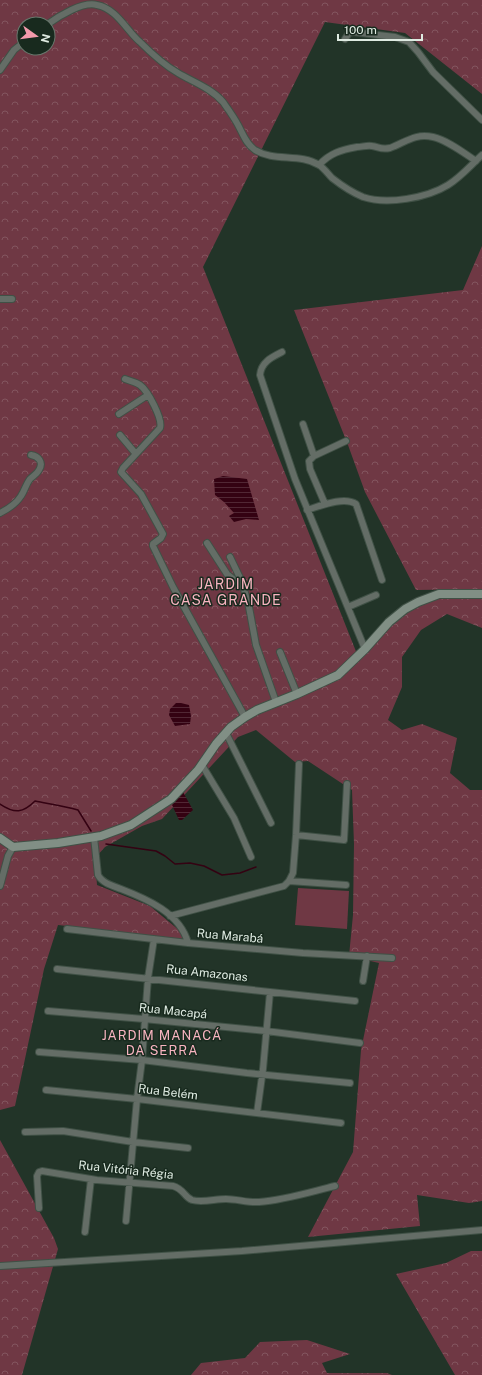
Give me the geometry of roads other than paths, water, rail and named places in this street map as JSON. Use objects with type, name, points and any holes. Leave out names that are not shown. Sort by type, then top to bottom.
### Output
[{"type":"main road","points":[[0,838],[14,847],[58,843],[94,837],[112,832],[131,824],[171,799],[202,765],[226,733],[244,717],[338,675],[365,649],[397,614],[418,602],[439,594],[482,594]]},
{"type":"street","points":[[56,20],[84,5],[97,4],[109,10],[118,17],[139,41],[176,72],[214,94],[223,103],[238,125],[245,140],[255,150],[271,156],[308,160],[319,165],[332,178],[362,196],[379,201],[404,199],[434,192],[447,186],[458,178],[482,155]]},
{"type":"street","points":[[345,39],[349,33],[353,32],[395,37],[410,42],[433,72],[482,120]]},
{"type":"street","points":[[0,70],[16,48]]},
{"type":"street","points":[[319,165],[325,159],[340,150],[371,145],[381,149],[389,148],[413,137],[426,136],[435,137],[442,140],[476,161]]},
{"type":"street","points":[[0,299],[12,299]]},
{"type":"street","points":[[282,352],[264,363],[260,375],[294,479],[365,649]]},
{"type":"street","points":[[125,379],[141,385],[158,412],[161,424],[160,428],[123,468],[122,472],[140,494],[163,534],[162,538],[153,544],[153,546],[173,587],[244,717]]},
{"type":"street","points":[[119,414],[148,395]]},
{"type":"street","points":[[303,424],[314,456]]},
{"type":"street","points":[[120,435],[136,454]]},
{"type":"street","points":[[325,504],[310,468],[309,461],[314,456],[346,441]]},
{"type":"street","points":[[0,513],[15,503],[31,478],[39,470],[41,462],[40,459],[31,454]]},
{"type":"street","points":[[308,510],[335,502],[353,502],[356,504],[382,580]]},
{"type":"street","points":[[207,544],[226,574],[233,581],[243,587]]},
{"type":"street","points":[[230,557],[243,587],[249,607],[256,645],[276,702]]},
{"type":"street","points":[[348,607],[376,595]]},
{"type":"street","points":[[280,652],[297,694]]},
{"type":"street","points":[[226,733],[271,823]]},
{"type":"street","points":[[170,916],[284,886],[290,881],[293,873],[296,835],[299,764]]},
{"type":"street","points":[[202,765],[234,818],[251,858]]},
{"type":"street","points":[[296,835],[344,840],[347,784]]},
{"type":"street","points":[[94,837],[98,875],[101,880],[161,908],[184,931],[188,943]]},
{"type":"street","points":[[0,886],[8,856],[14,847]]},
{"type":"street","points":[[290,881],[346,885]]},
{"type":"street","name":"Rua Marabá","points":[[67,929],[188,943],[303,953],[392,958]]},
{"type":"street","points":[[126,1221],[142,1060],[148,978],[154,939]]},
{"type":"street","points":[[363,981],[367,956]]},
{"type":"street","name":"Rua Amazonas","points":[[57,969],[354,1001]]},
{"type":"street","points":[[257,1114],[270,992]]},
{"type":"street","name":"Rua Macapá","points":[[48,1011],[266,1031],[360,1043]]},
{"type":"street","points":[[39,1052],[142,1060],[350,1083]]},
{"type":"street","name":"Rua Belém","points":[[46,1090],[341,1123]]},
{"type":"street","points":[[25,1132],[63,1132],[188,1148]]},
{"type":"street","name":"Rua Vitória Régia","points":[[39,1208],[37,1176],[39,1172],[42,1171],[91,1178],[178,1187],[191,1200],[227,1199],[259,1202],[294,1196],[335,1186]]},
{"type":"street","points":[[85,1232],[91,1178]]},
{"type":"street","points":[[0,1266],[242,1251],[482,1230]]},
{"type":"waterway","points":[[0,804],[15,811],[23,810],[35,801],[78,810],[91,831]]},
{"type":"waterway","points":[[106,844],[156,851],[175,864],[190,863],[204,866],[222,875],[240,873],[256,867]]},
{"type":"district","name":"JARDIM CASA GRANDE","points":[[226,592]]},
{"type":"district","name":"JARDIM MANACÁ DA SERRA","points":[[162,1042]]}]
